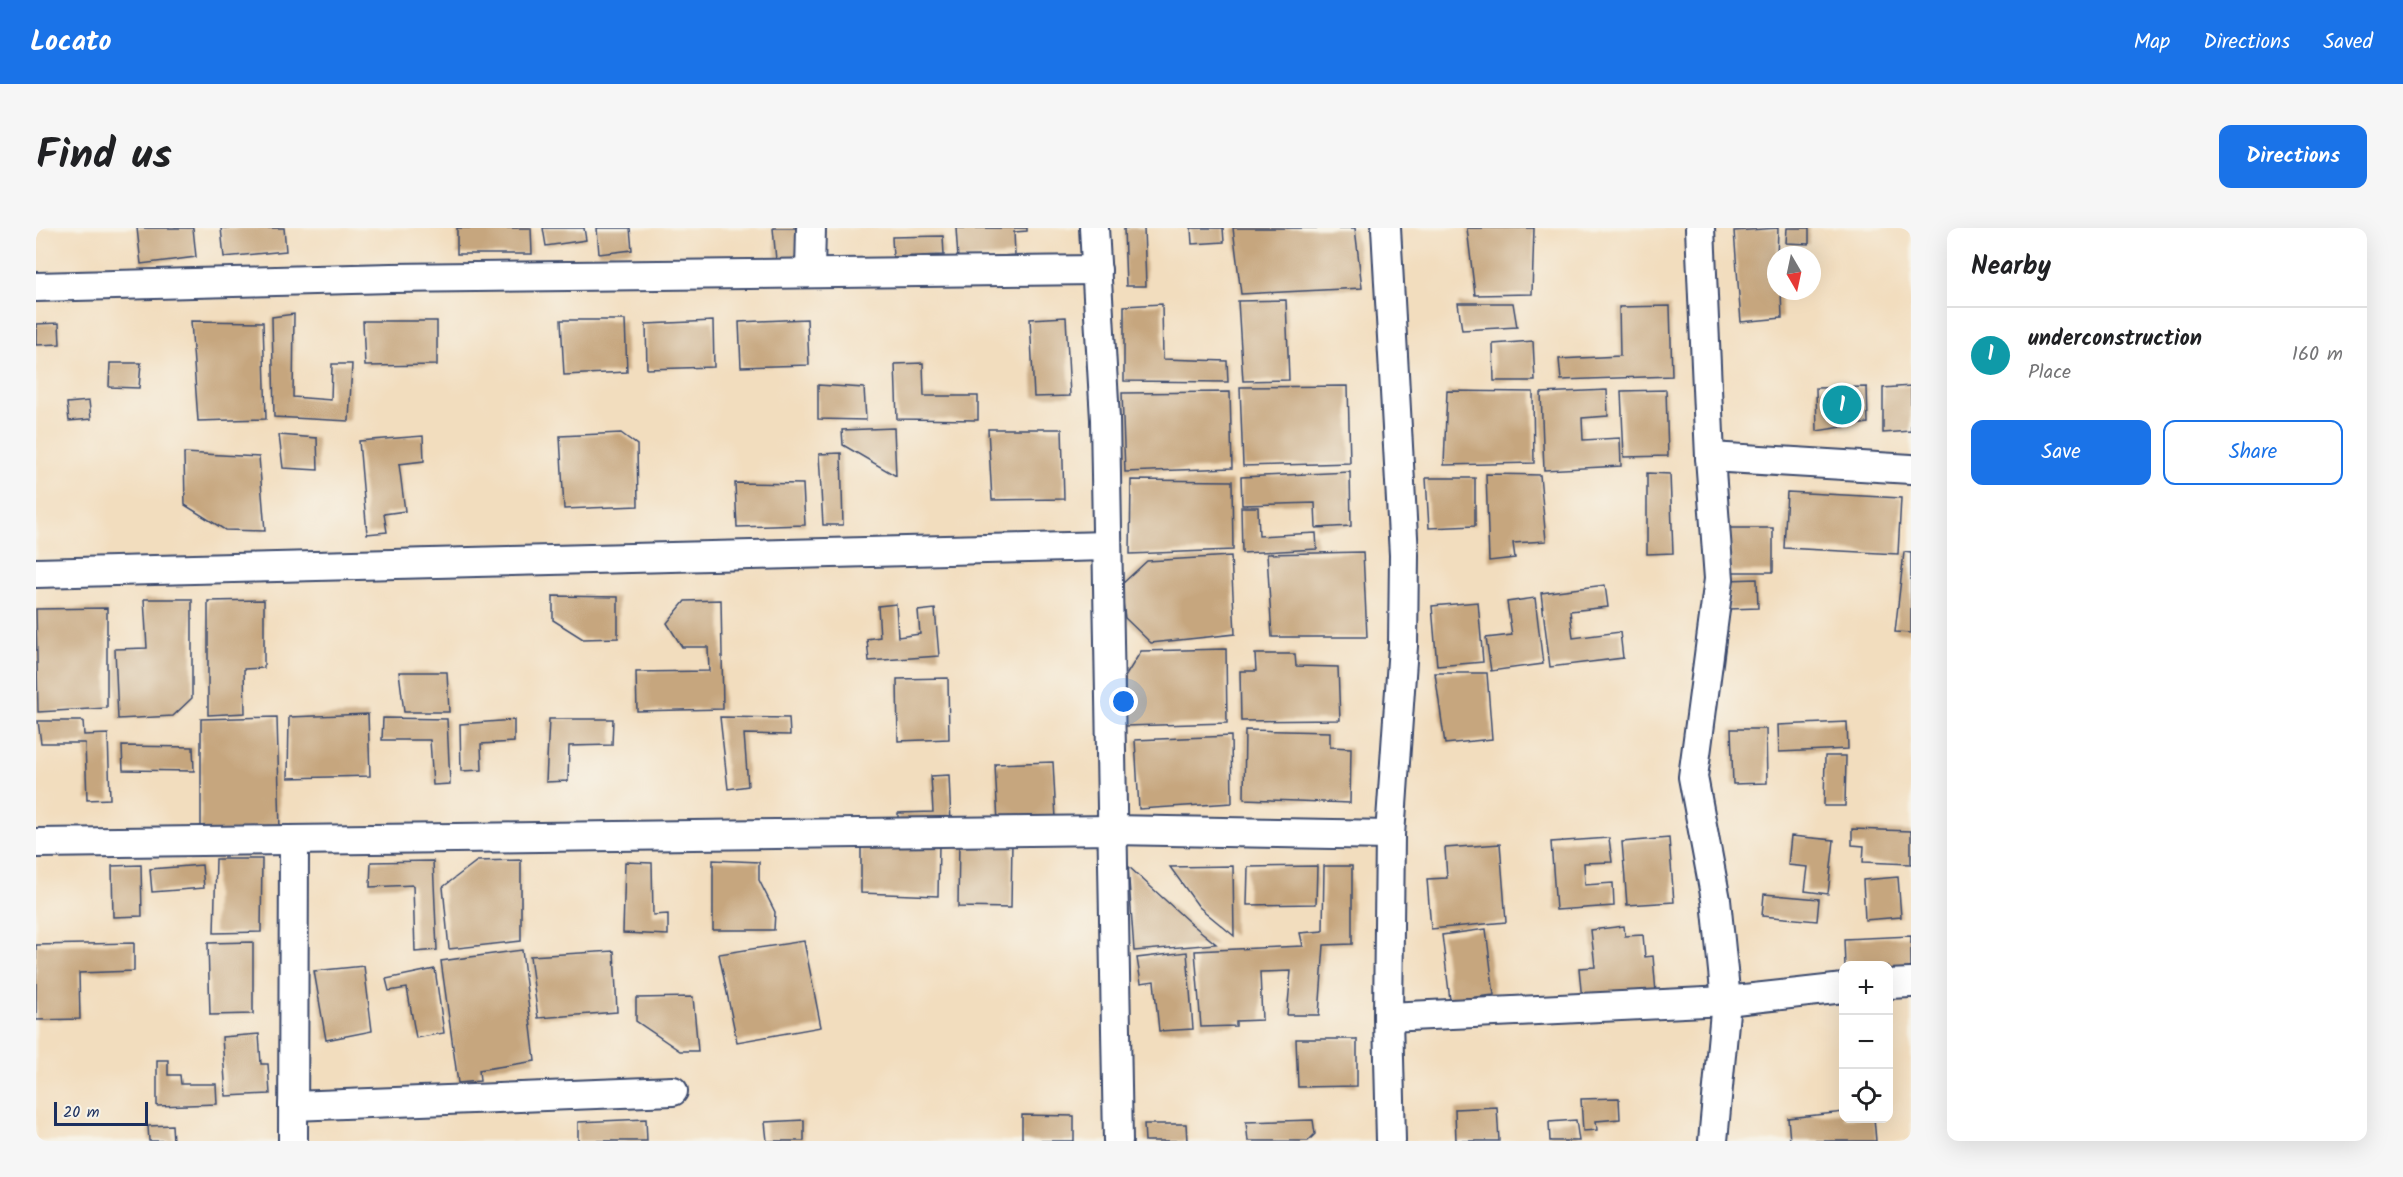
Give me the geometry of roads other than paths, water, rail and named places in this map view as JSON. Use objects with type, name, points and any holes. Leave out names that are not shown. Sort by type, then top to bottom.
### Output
[{"type":"street","points":[[810,272],[811,228]]},
{"type":"street","points":[[1094,228],[1105,419],[1118,1141]]},
{"type":"street","points":[[1386,228],[1404,555],[1403,646],[1390,835],[1388,1017],[1391,1141]]},
{"type":"street","points":[[1700,228],[1710,457],[1719,579],[1693,777],[1716,900],[1726,1001],[1713,1141]]},
{"type":"street","points":[[36,287],[391,278],[1097,270]]},
{"type":"street","points":[[1710,457],[1911,469]]},
{"type":"street","points":[[36,573],[1107,546]]},
{"type":"street","points":[[36,843],[1112,830],[1390,835]]},
{"type":"street","points":[[293,1141],[294,841]]},
{"type":"street","points":[[1893,984],[1911,983]]},
{"type":"street","points":[[1388,1017],[1726,1001],[1839,989]]},
{"type":"street","points":[[293,1106],[673,1091]]},
{"type":"place","name":"underconstruction","points":[[1842,405]]}]
